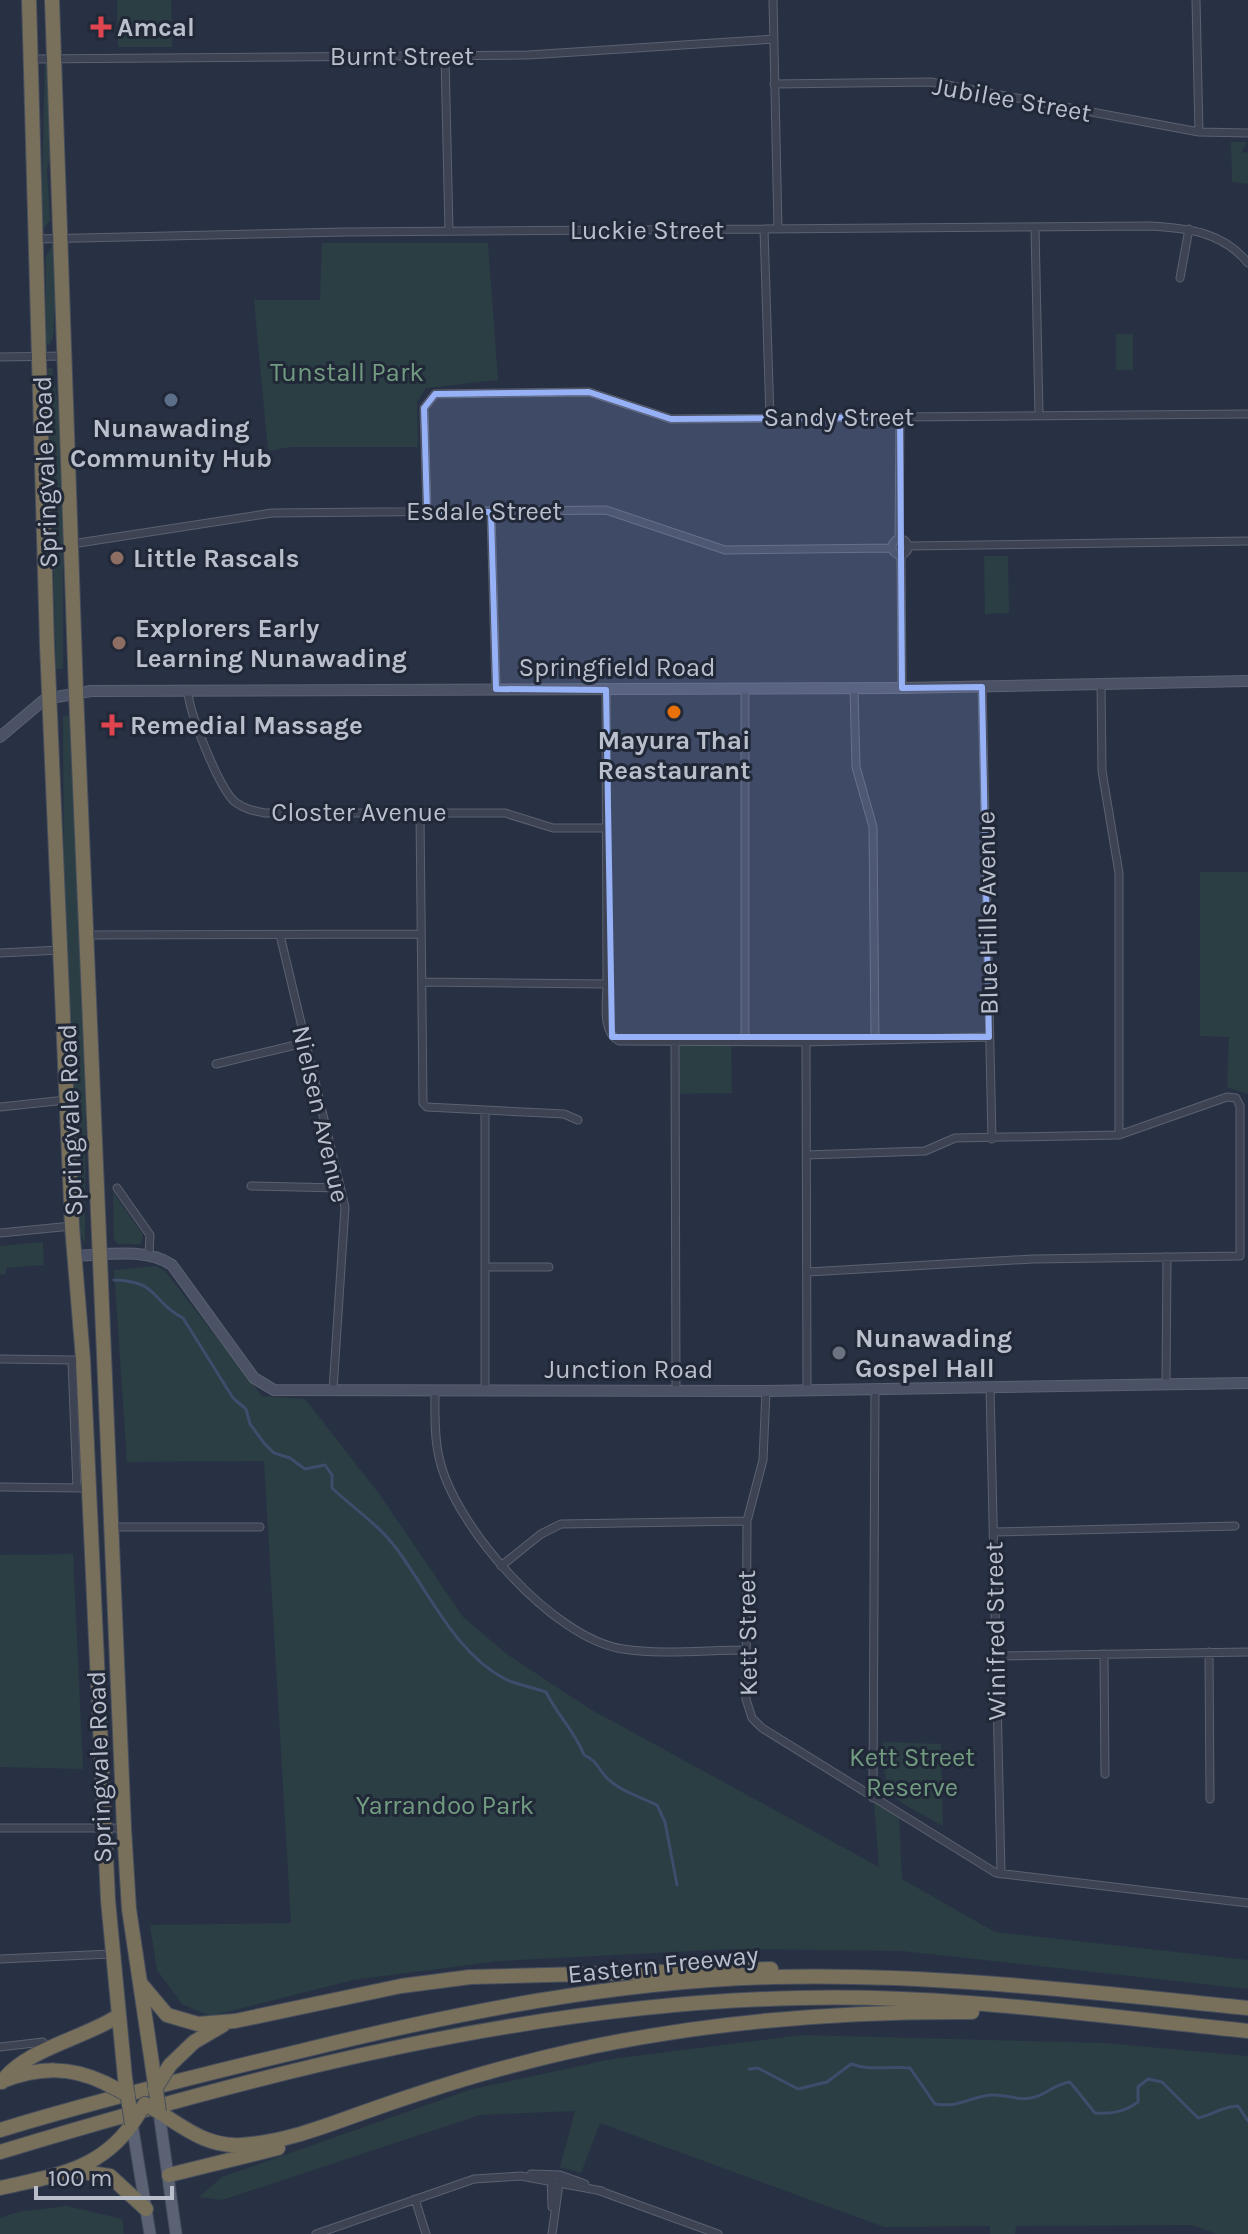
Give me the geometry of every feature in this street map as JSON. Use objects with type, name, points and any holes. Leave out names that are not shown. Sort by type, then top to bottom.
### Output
[{"type":"highway","name":"Springvale Road","points":[[29,0],[49,698],[83,1488],[111,1954],[131,2128]]},
{"type":"highway","name":"Springvale Road","points":[[52,0],[63,238],[76,692],[124,1828],[129,1909],[153,2070],[156,2113]]},
{"type":"highway","points":[[139,1981],[161,2011],[179,2021],[198,2024],[235,2021],[401,1986],[504,1975],[806,1969],[906,1974],[1058,1989]]},
{"type":"highway","name":"Eastern Freeway","points":[[0,2130],[353,2038],[627,1988],[802,1977],[917,1979],[1248,2008]]},
{"type":"highway","name":"Eastern Freeway","points":[[0,2152],[156,2113],[300,2071],[454,2038],[653,2007],[842,1998],[930,2000],[1248,2031]]},
{"type":"highway","points":[[1,2082],[29,2071],[71,2071],[128,2095],[197,2137],[229,2145],[280,2140],[470,2077],[635,2037],[843,2015],[1064,2012]]},
{"type":"highway","points":[[1,2082],[12,2066],[98,2030],[118,2016]]},
{"type":"highway","points":[[155,2089],[170,2065],[203,2035],[235,2021]]},
{"type":"highway","points":[[0,2188],[76,2171],[106,2154],[131,2128],[156,2113]]},
{"type":"highway","points":[[169,2175],[267,2151],[318,2129]]},
{"type":"highway","points":[[76,2171],[114,2178],[146,2209]]},
{"type":"main road","name":"Springfield Road","points":[[0,737],[33,706],[49,698],[76,692],[854,689],[1248,681]]},
{"type":"main road","points":[[74,1256],[149,1255]]},
{"type":"main road","name":"Junction Road","points":[[149,1255],[172,1265],[263,1386],[274,1390],[766,1391],[1248,1383]]},
{"type":"main road","name":"Springvale Road","points":[[156,2113],[169,2175],[176,2234]]},
{"type":"main road","name":"Springvale Road","points":[[131,2128],[150,2234]]},
{"type":"street","points":[[773,0],[778,229]]},
{"type":"street","points":[[1196,0],[1199,132]]},
{"type":"street","name":"Burnt Street","points":[[31,59],[528,55],[774,39]]},
{"type":"street","points":[[445,57],[449,231]]},
{"type":"street","name":"Jubilee Street","points":[[774,84],[931,82],[1199,132],[1248,133]]},
{"type":"street","points":[[1035,227],[1039,414]]},
{"type":"street","name":"Luckie Street","points":[[34,239],[449,231],[1035,227],[1189,229],[1223,241],[1248,263]]},
{"type":"street","points":[[764,229],[770,418]]},
{"type":"street","points":[[1180,278],[1189,229]]},
{"type":"street","points":[[0,357],[66,356]]},
{"type":"street","name":"Sandy Street","points":[[427,511],[424,408],[435,394],[589,392],[671,419],[1248,414]]},
{"type":"street","points":[[900,417],[899,539],[892,548],[901,555]]},
{"type":"street","name":"Esdale Street","points":[[71,545],[272,513],[606,510],[725,550],[892,548]]},
{"type":"street","points":[[491,512],[496,689]]},
{"type":"street","points":[[899,539],[908,546],[1248,541]]},
{"type":"street","points":[[902,688],[901,555],[908,546]]},
{"type":"street","points":[[1101,684],[1102,771],[1119,873],[1119,1135]]},
{"type":"street","name":"Blue Hills Avenue","points":[[982,687],[992,1139]]},
{"type":"street","points":[[745,689],[745,1040]]},
{"type":"street","points":[[854,689],[856,767],[873,827],[875,1039]]},
{"type":"street","name":"Closter Avenue","points":[[188,690],[190,705],[223,785],[234,801],[248,810],[505,813],[553,828],[606,828]]},
{"type":"street","points":[[606,690],[607,984],[608,1030],[612,1037],[619,1041],[806,1042],[989,1037]]},
{"type":"street","points":[[420,814],[423,1103],[427,1107],[564,1114],[578,1120]]},
{"type":"street","points":[[86,935],[420,934]]},
{"type":"street","name":"Nielsen Avenue","points":[[280,935],[346,1220],[333,1390]]},
{"type":"street","points":[[0,953],[60,950]]},
{"type":"street","points":[[422,982],[607,984]]},
{"type":"street","points":[[675,1041],[676,1391]]},
{"type":"street","points":[[806,1042],[807,1390]]},
{"type":"street","points":[[216,1064],[304,1043]]},
{"type":"street","points":[[807,1155],[925,1151],[955,1138],[1119,1135],[1227,1097],[1236,1098],[1240,1106],[1240,1256],[1033,1259],[808,1272]]},
{"type":"street","points":[[0,1107],[66,1100]]},
{"type":"street","points":[[485,1111],[485,1390]]},
{"type":"street","points":[[251,1186],[340,1188]]},
{"type":"street","points":[[117,1188],[150,1235],[149,1255]]},
{"type":"street","points":[[0,1233],[72,1226]]},
{"type":"street","points":[[1166,1384],[1167,1257]]},
{"type":"street","points":[[486,1267],[549,1267]]},
{"type":"street","points":[[0,1359],[77,1360]]},
{"type":"street","name":"Winifred Street","points":[[990,1387],[1001,1874]]},
{"type":"street","points":[[435,1390],[438,1456],[446,1478],[501,1566],[525,1593],[554,1614],[621,1649],[746,1650]]},
{"type":"street","points":[[873,1798],[875,1390]]},
{"type":"street","name":"Kett Street","points":[[766,1391],[763,1460],[747,1521],[746,1699],[752,1718],[762,1728],[873,1798],[1001,1874],[1248,1903]]},
{"type":"street","points":[[0,1487],[83,1488]]},
{"type":"street","points":[[501,1566],[541,1534],[561,1524],[747,1521]]},
{"type":"street","points":[[993,1532],[1235,1526]]},
{"type":"street","points":[[113,1527],[260,1527]]},
{"type":"street","points":[[1209,1652],[1210,1799]]},
{"type":"street","points":[[996,1656],[1248,1652]]},
{"type":"street","points":[[1104,1654],[1105,1774]]},
{"type":"street","points":[[0,1828],[124,1828]]},
{"type":"street","points":[[0,1959],[111,1954]]},
{"type":"street","points":[[0,2047],[43,2042]]},
{"type":"street","points":[[316,2234],[474,2179],[521,2176],[555,2178],[602,2191],[694,2230],[718,2234]]},
{"type":"street","points":[[552,2234],[555,2178]]},
{"type":"street","points":[[415,2199],[426,2234]]},
{"type":"highlighted area","points":[[589,392],[671,419],[900,417],[902,688],[982,687],[989,1037],[612,1037],[606,690],[496,689],[491,512],[427,511],[424,408],[435,394]]},
{"type":"green space","points":[[117,0],[171,0],[172,47],[118,47]]},
{"type":"green space","points":[[45,61],[48,61],[50,221],[44,228],[41,221]]},
{"type":"green space","points":[[1231,142],[1247,142],[1241,153],[1248,152],[1248,184],[1232,182]]},
{"type":"green space","name":"Tunstall Park","points":[[322,243],[488,243],[498,380],[426,388],[417,402],[418,447],[290,447],[268,451],[254,300],[320,300]]},
{"type":"green space","points":[[53,245],[57,276],[53,338],[49,346],[45,341],[46,256]]},
{"type":"green space","points":[[1116,334],[1133,334],[1133,370],[1116,370]]},
{"type":"green space","points":[[48,368],[52,368],[59,411],[63,504],[63,669],[56,669]]},
{"type":"green space","points":[[984,556],[1008,556],[1009,613],[985,614]]},
{"type":"green space","points":[[69,715],[86,1092],[85,1243],[79,1233],[64,893],[63,716]]},
{"type":"green space","points":[[1200,872],[1248,872],[1248,1094],[1227,1087],[1229,1037],[1200,1036]]},
{"type":"green space","points":[[731,1040],[732,1093],[675,1094],[675,1041]]},
{"type":"green space","points":[[113,1192],[143,1235],[141,1244],[118,1244],[114,1240]]},
{"type":"green space","points":[[43,1242],[44,1265],[6,1268],[6,1274],[0,1275],[0,1246]]},
{"type":"green space","name":"Yarrandoo Park","points":[[155,1266],[165,1271],[262,1396],[305,1399],[380,1495],[463,1617],[508,1655],[590,1709],[879,1867],[874,1802],[899,1817],[902,1879],[995,1932],[1248,1960],[1248,1989],[902,1951],[731,1949],[499,1961],[353,1980],[210,2016],[182,2004],[157,1970],[150,1925],[291,1923],[264,1461],[127,1462],[114,1270]]},
{"type":"green space","points":[[73,1554],[83,1769],[0,1767],[0,1555]]},
{"type":"green space","name":"Kett Street Reserve","points":[[883,1742],[941,1744],[943,1826],[894,1796],[886,1777]]},
{"type":"green space","points":[[802,2035],[1105,2043],[1248,2056],[1248,2234],[1217,2234],[1192,2225],[1016,2226],[1015,2234],[990,2234],[990,2226],[884,2227],[600,2123],[581,2173],[560,2167],[575,2111],[480,2115],[222,2200],[199,2197],[222,2177],[469,2090],[612,2059]]},
{"type":"green space","points":[[67,2206],[122,2219],[124,2234],[0,2234],[0,2218],[18,2212]]},
{"type":"waterway","points":[[114,1280],[129,1281],[148,1288],[183,1318],[233,1398],[246,1409],[250,1424],[264,1443],[274,1453],[290,1458],[305,1469],[325,1465],[332,1475],[332,1488],[389,1539],[444,1620],[472,1654],[505,1679],[546,1692],[584,1755],[617,1786],[657,1805],[665,1822],[677,1885]]},
{"type":"waterway","points":[[749,2069],[758,2068],[798,2089],[827,2082],[851,2064],[873,2068],[910,2068],[935,2104],[944,2105],[991,2095],[1029,2098],[1070,2082],[1095,2113],[1112,2113],[1138,2102],[1138,2087],[1148,2079],[1162,2082],[1198,2118],[1238,2106],[1248,2121]]},
{"type":"place","name":"Amcal","points":[[101,27]]},
{"type":"place","name":"Nunawading Community Hub","points":[[171,400]]},
{"type":"place","name":"Little Rascals","points":[[117,558]]},
{"type":"place","name":"Explorers Early Learning Nunawading","points":[[119,643]]},
{"type":"place","name":"Mayura Thai Reastaurant","points":[[674,712]]},
{"type":"place","name":"Remedial Massage","points":[[112,725]]},
{"type":"place","name":"Nunawading Gospel Hall","points":[[839,1353]]}]
